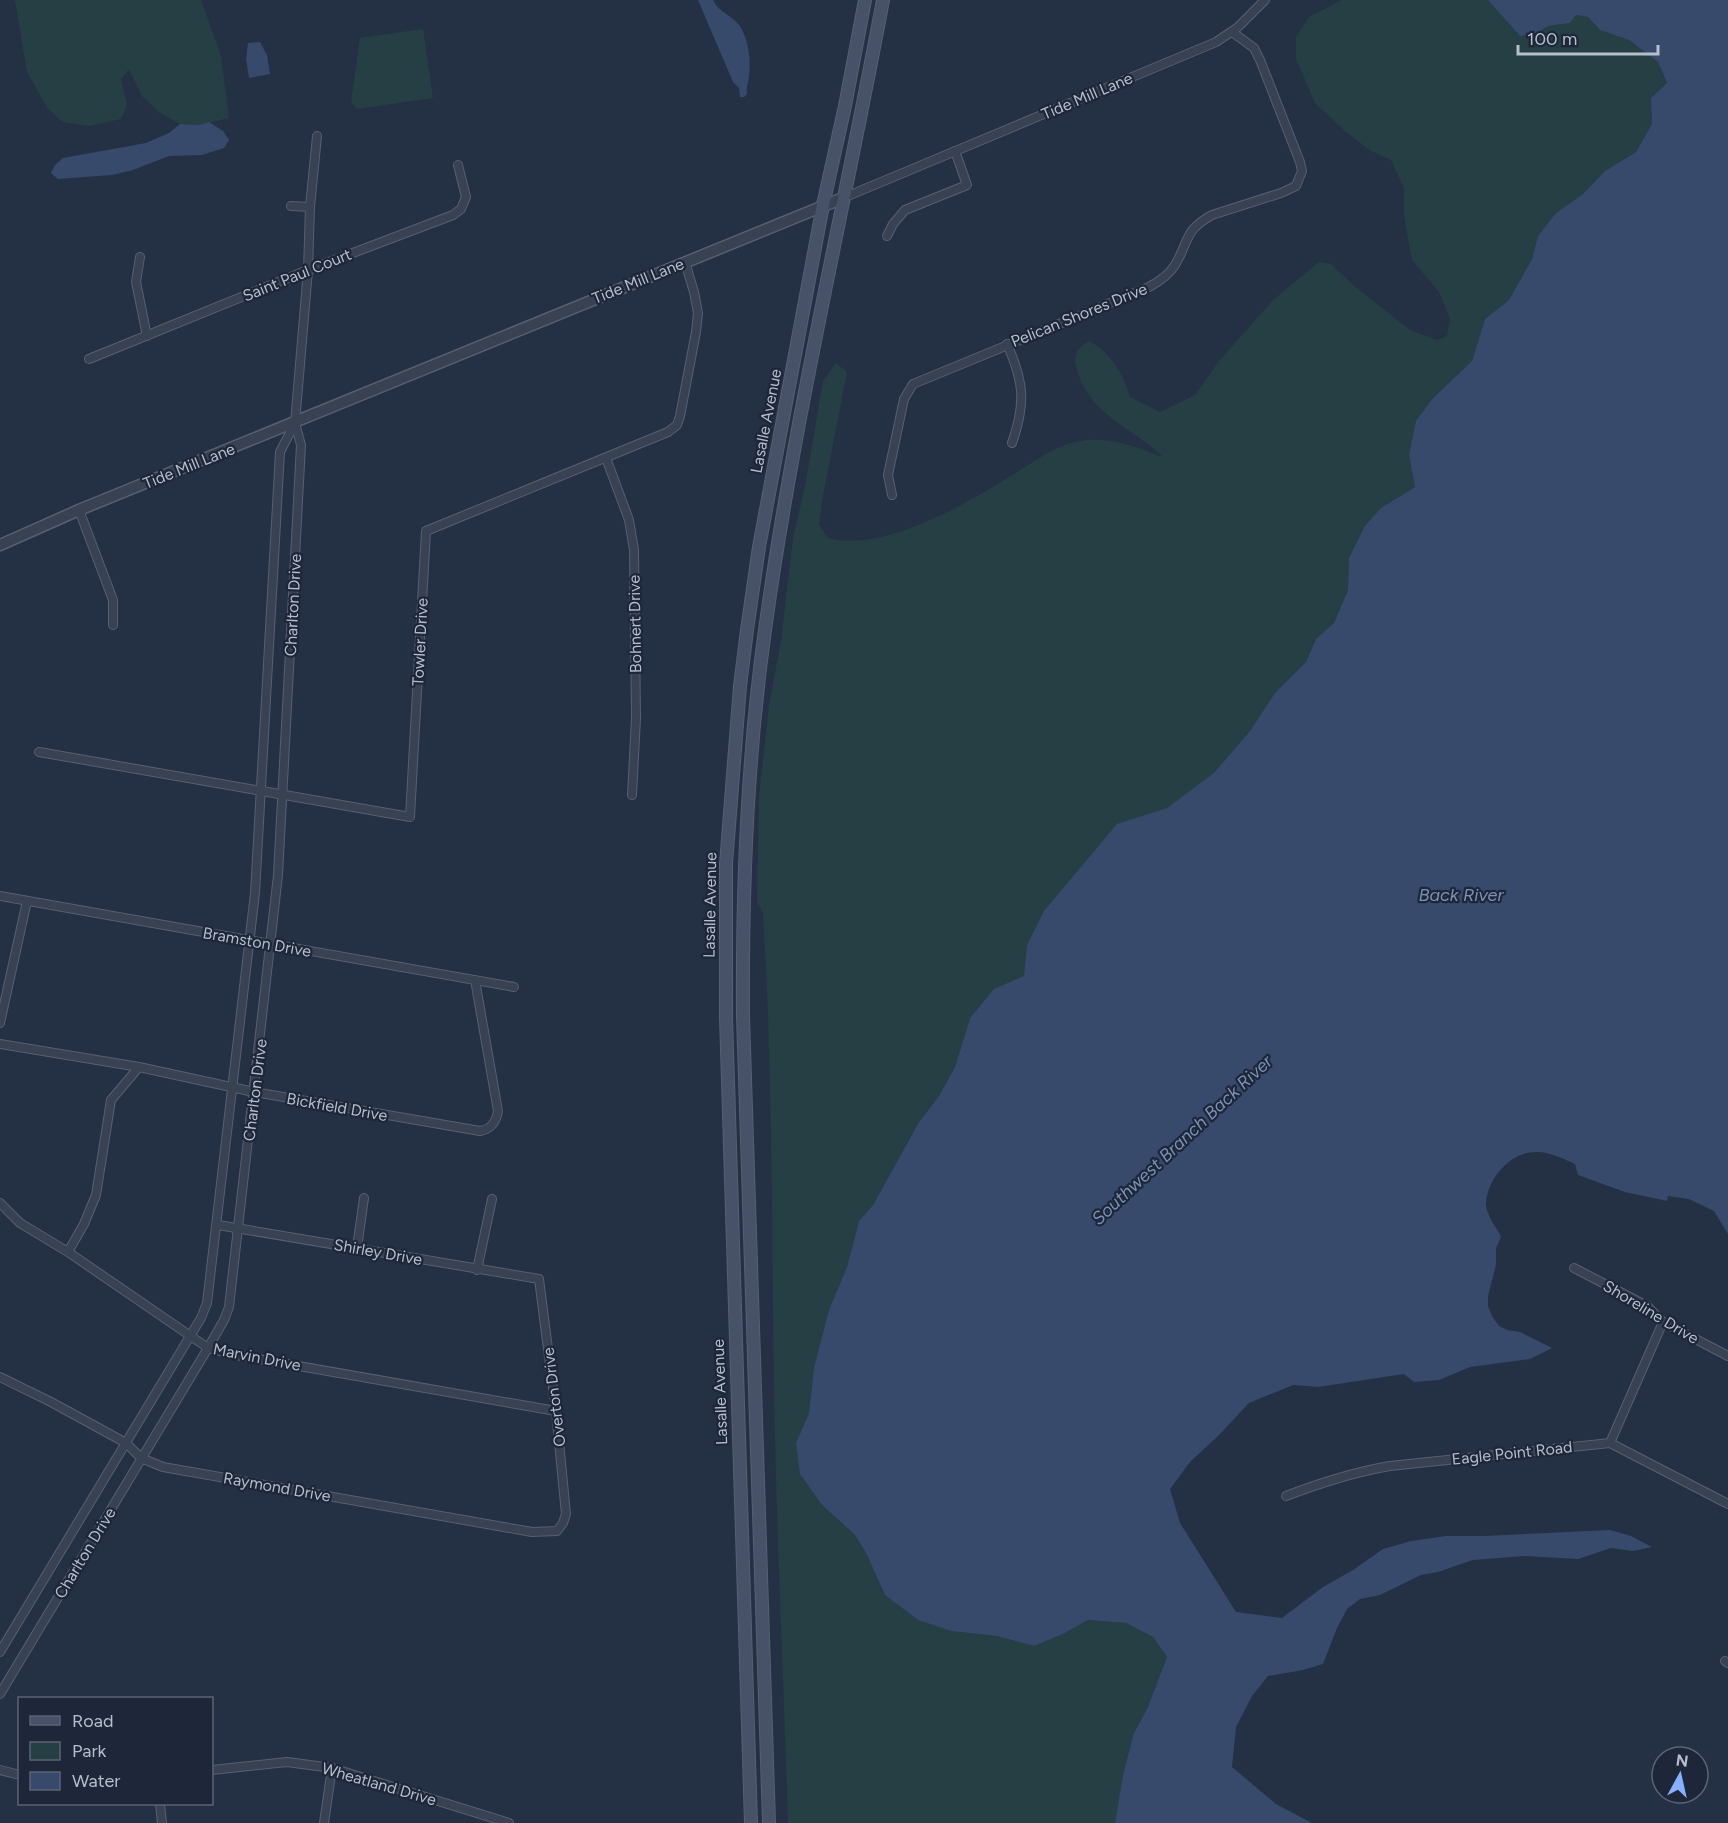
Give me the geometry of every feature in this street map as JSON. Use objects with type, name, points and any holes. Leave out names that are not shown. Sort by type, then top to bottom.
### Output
[{"type":"main road","name":"Lasalle Avenue","points":[[751,1823],[726,1017],[726,864],[739,697],[759,547],[823,205],[865,0]]},
{"type":"main road","name":"Lasalle Avenue","points":[[769,1823],[743,1016],[744,861],[758,686],[771,583],[843,198],[883,0]]},
{"type":"street","name":"Tide Mill Lane","points":[[0,545],[79,510],[843,198],[1216,42],[1252,15],[1265,0]]},
{"type":"street","name":"Pelican Shores Drive","points":[[892,495],[888,475],[902,405],[908,391],[921,380],[1155,284],[1176,264],[1189,232],[1203,219],[1296,186],[1302,171],[1300,162],[1260,60],[1254,48],[1232,32]]},
{"type":"street","name":"Charlton Drive","points":[[0,1694],[208,1348],[228,1310],[278,875],[301,445],[295,423],[317,136]]},
{"type":"street","points":[[887,236],[893,224],[905,210],[967,185],[955,151]]},
{"type":"street","name":"Saint Paul Court","points":[[89,359],[453,214],[461,209],[466,197],[458,165]]},
{"type":"street","points":[[291,206],[310,207]]},
{"type":"street","points":[[140,257],[136,282],[147,336]]},
{"type":"street","name":"Towler Drive","points":[[39,752],[410,817],[426,531],[668,432],[677,425],[689,375],[698,313],[685,262]]},
{"type":"street","points":[[1007,345],[1017,367],[1022,390],[1021,414],[1012,443]]},
{"type":"street","name":"Charlton Drive","points":[[0,1652],[207,1303],[218,1225],[258,858],[280,452],[295,423]]},
{"type":"street","name":"Bohnert Drive","points":[[606,458],[629,520],[634,550],[636,718],[632,795]]},
{"type":"street","points":[[79,510],[113,600],[113,625]]},
{"type":"street","name":"Bramston Drive","points":[[0,896],[514,987]]},
{"type":"street","points":[[0,1023],[27,901]]},
{"type":"street","name":"Bickfield Drive","points":[[0,1044],[139,1067],[233,1088],[474,1131],[486,1130],[491,1127],[497,1117],[497,1102],[475,980]]},
{"type":"street","points":[[68,1252],[84,1224],[96,1195],[111,1100],[139,1067]]},
{"type":"street","points":[[357,1248],[364,1198]]},
{"type":"street","points":[[477,1270],[492,1199]]},
{"type":"street","name":"Marvin Drive","points":[[0,1203],[20,1223],[68,1252],[208,1348],[230,1354],[556,1411]]},
{"type":"street","name":"Shirley Drive","points":[[218,1225],[539,1279]]},
{"type":"street","name":"Shoreline Drive","points":[[1574,1268],[1647,1306],[1663,1322],[1728,1356]]},
{"type":"street","name":"Overton Drive","points":[[539,1279],[556,1411],[566,1514]]},
{"type":"street","points":[[1663,1322],[1610,1443],[1728,1504]]},
{"type":"street","name":"Raymond Drive","points":[[0,1377],[126,1443],[141,1458],[163,1467],[532,1532],[556,1531],[563,1523],[566,1514]]},
{"type":"street","name":"Eagle Point Road","points":[[1286,1496],[1364,1470],[1610,1443]]},
{"type":"street","name":"Wheatland Drive","points":[[213,1770],[287,1762],[332,1768],[509,1823]]},
{"type":"street","points":[[324,1823],[332,1768]]},
{"type":"street","points":[[0,1770],[18,1775]]},
{"type":"street","points":[[160,1805],[162,1823]]},
{"type":"green space","points":[[15,0],[201,0],[221,56],[229,118],[199,125],[180,124],[160,113],[142,96],[129,69],[121,79],[127,105],[121,119],[89,126],[63,122],[48,109],[27,72]]},
{"type":"green space","points":[[1342,0],[1488,0],[1520,36],[1536,34],[1548,26],[1570,23],[1576,15],[1588,17],[1600,30],[1629,40],[1658,62],[1667,83],[1651,98],[1652,124],[1636,152],[1605,171],[1583,194],[1555,214],[1538,236],[1532,259],[1509,300],[1485,319],[1472,361],[1433,398],[1409,455],[1415,487],[1381,508],[1349,558],[1348,590],[1334,623],[1316,639],[1306,662],[1275,693],[1250,731],[1214,774],[1167,808],[1117,825],[1027,945],[1025,976],[994,989],[970,1018],[955,1067],[939,1096],[919,1122],[873,1205],[859,1221],[847,1267],[829,1310],[814,1366],[809,1413],[796,1443],[823,1506],[855,1535],[885,1595],[918,1620],[951,1631],[997,1636],[1034,1646],[1088,1620],[1126,1623],[1153,1637],[1167,1657],[1147,1709],[1134,1733],[1123,1775],[1115,1823],[788,1823],[775,1439],[767,979],[763,913],[757,902],[759,797],[769,705],[781,641],[793,538],[805,486],[823,381],[836,363],[847,372],[819,525],[828,538],[850,541],[899,532],[924,522],[973,498],[1049,452],[1078,441],[1117,442],[1163,457],[1112,419],[1090,397],[1076,367],[1075,359],[1079,349],[1089,341],[1104,351],[1124,380],[1130,397],[1160,412],[1195,395],[1219,361],[1273,300],[1319,262],[1331,264],[1353,285],[1410,330],[1437,340],[1447,336],[1450,319],[1439,292],[1412,260],[1404,216],[1404,188],[1391,160],[1371,151],[1346,132],[1315,103],[1296,59],[1296,37],[1309,17]]},
{"type":"green space","points":[[423,29],[433,98],[357,109],[351,102],[360,38]]},
{"type":"water","points":[[698,0],[713,0],[719,8],[737,22],[743,32],[749,51],[750,64],[747,94],[744,97],[740,97],[739,88],[733,82]]},
{"type":"water","name":"Back River","points":[[1488,0],[1728,0],[1728,1234],[1714,1211],[1689,1199],[1668,1196],[1667,1201],[1625,1192],[1578,1175],[1575,1164],[1553,1155],[1539,1152],[1520,1155],[1503,1167],[1491,1184],[1488,1193],[1487,1211],[1501,1237],[1496,1248],[1496,1265],[1488,1296],[1488,1306],[1499,1326],[1520,1332],[1552,1348],[1530,1359],[1470,1367],[1439,1380],[1414,1382],[1404,1374],[1318,1387],[1293,1385],[1249,1403],[1190,1462],[1170,1489],[1180,1523],[1236,1612],[1282,1618],[1323,1587],[1383,1549],[1411,1541],[1446,1536],[1610,1530],[1631,1536],[1652,1547],[1633,1551],[1611,1548],[1578,1559],[1524,1556],[1473,1560],[1438,1572],[1421,1575],[1380,1595],[1360,1599],[1347,1609],[1323,1664],[1268,1676],[1252,1696],[1236,1727],[1232,1767],[1276,1804],[1312,1823],[1115,1823],[1123,1775],[1134,1733],[1147,1709],[1167,1657],[1153,1637],[1126,1623],[1088,1620],[1034,1646],[997,1636],[951,1631],[918,1620],[885,1595],[855,1535],[823,1506],[800,1474],[796,1443],[809,1413],[814,1367],[829,1310],[847,1267],[859,1221],[873,1205],[919,1122],[939,1096],[955,1067],[970,1018],[994,989],[1024,976],[1027,945],[1044,911],[1117,824],[1167,808],[1214,773],[1250,731],[1275,693],[1306,662],[1316,639],[1334,623],[1348,590],[1349,558],[1365,526],[1381,508],[1415,487],[1409,455],[1416,421],[1433,398],[1472,361],[1485,319],[1509,300],[1532,259],[1538,236],[1555,214],[1583,194],[1605,171],[1636,152],[1652,124],[1651,98],[1667,83],[1658,62],[1629,40],[1600,30],[1588,17],[1576,15],[1570,23],[1548,26],[1536,34],[1520,36]]},
{"type":"water","points":[[260,42],[267,55],[270,74],[249,78],[246,59],[248,43]]},
{"type":"water","points":[[209,122],[223,131],[229,140],[224,148],[202,155],[169,156],[133,170],[112,175],[58,179],[51,173],[55,165],[63,158],[146,143],[169,133],[180,124],[199,125]]},
{"type":"water label","name":"Southwest Branch Back River","points":[[1182,1140]]}]
